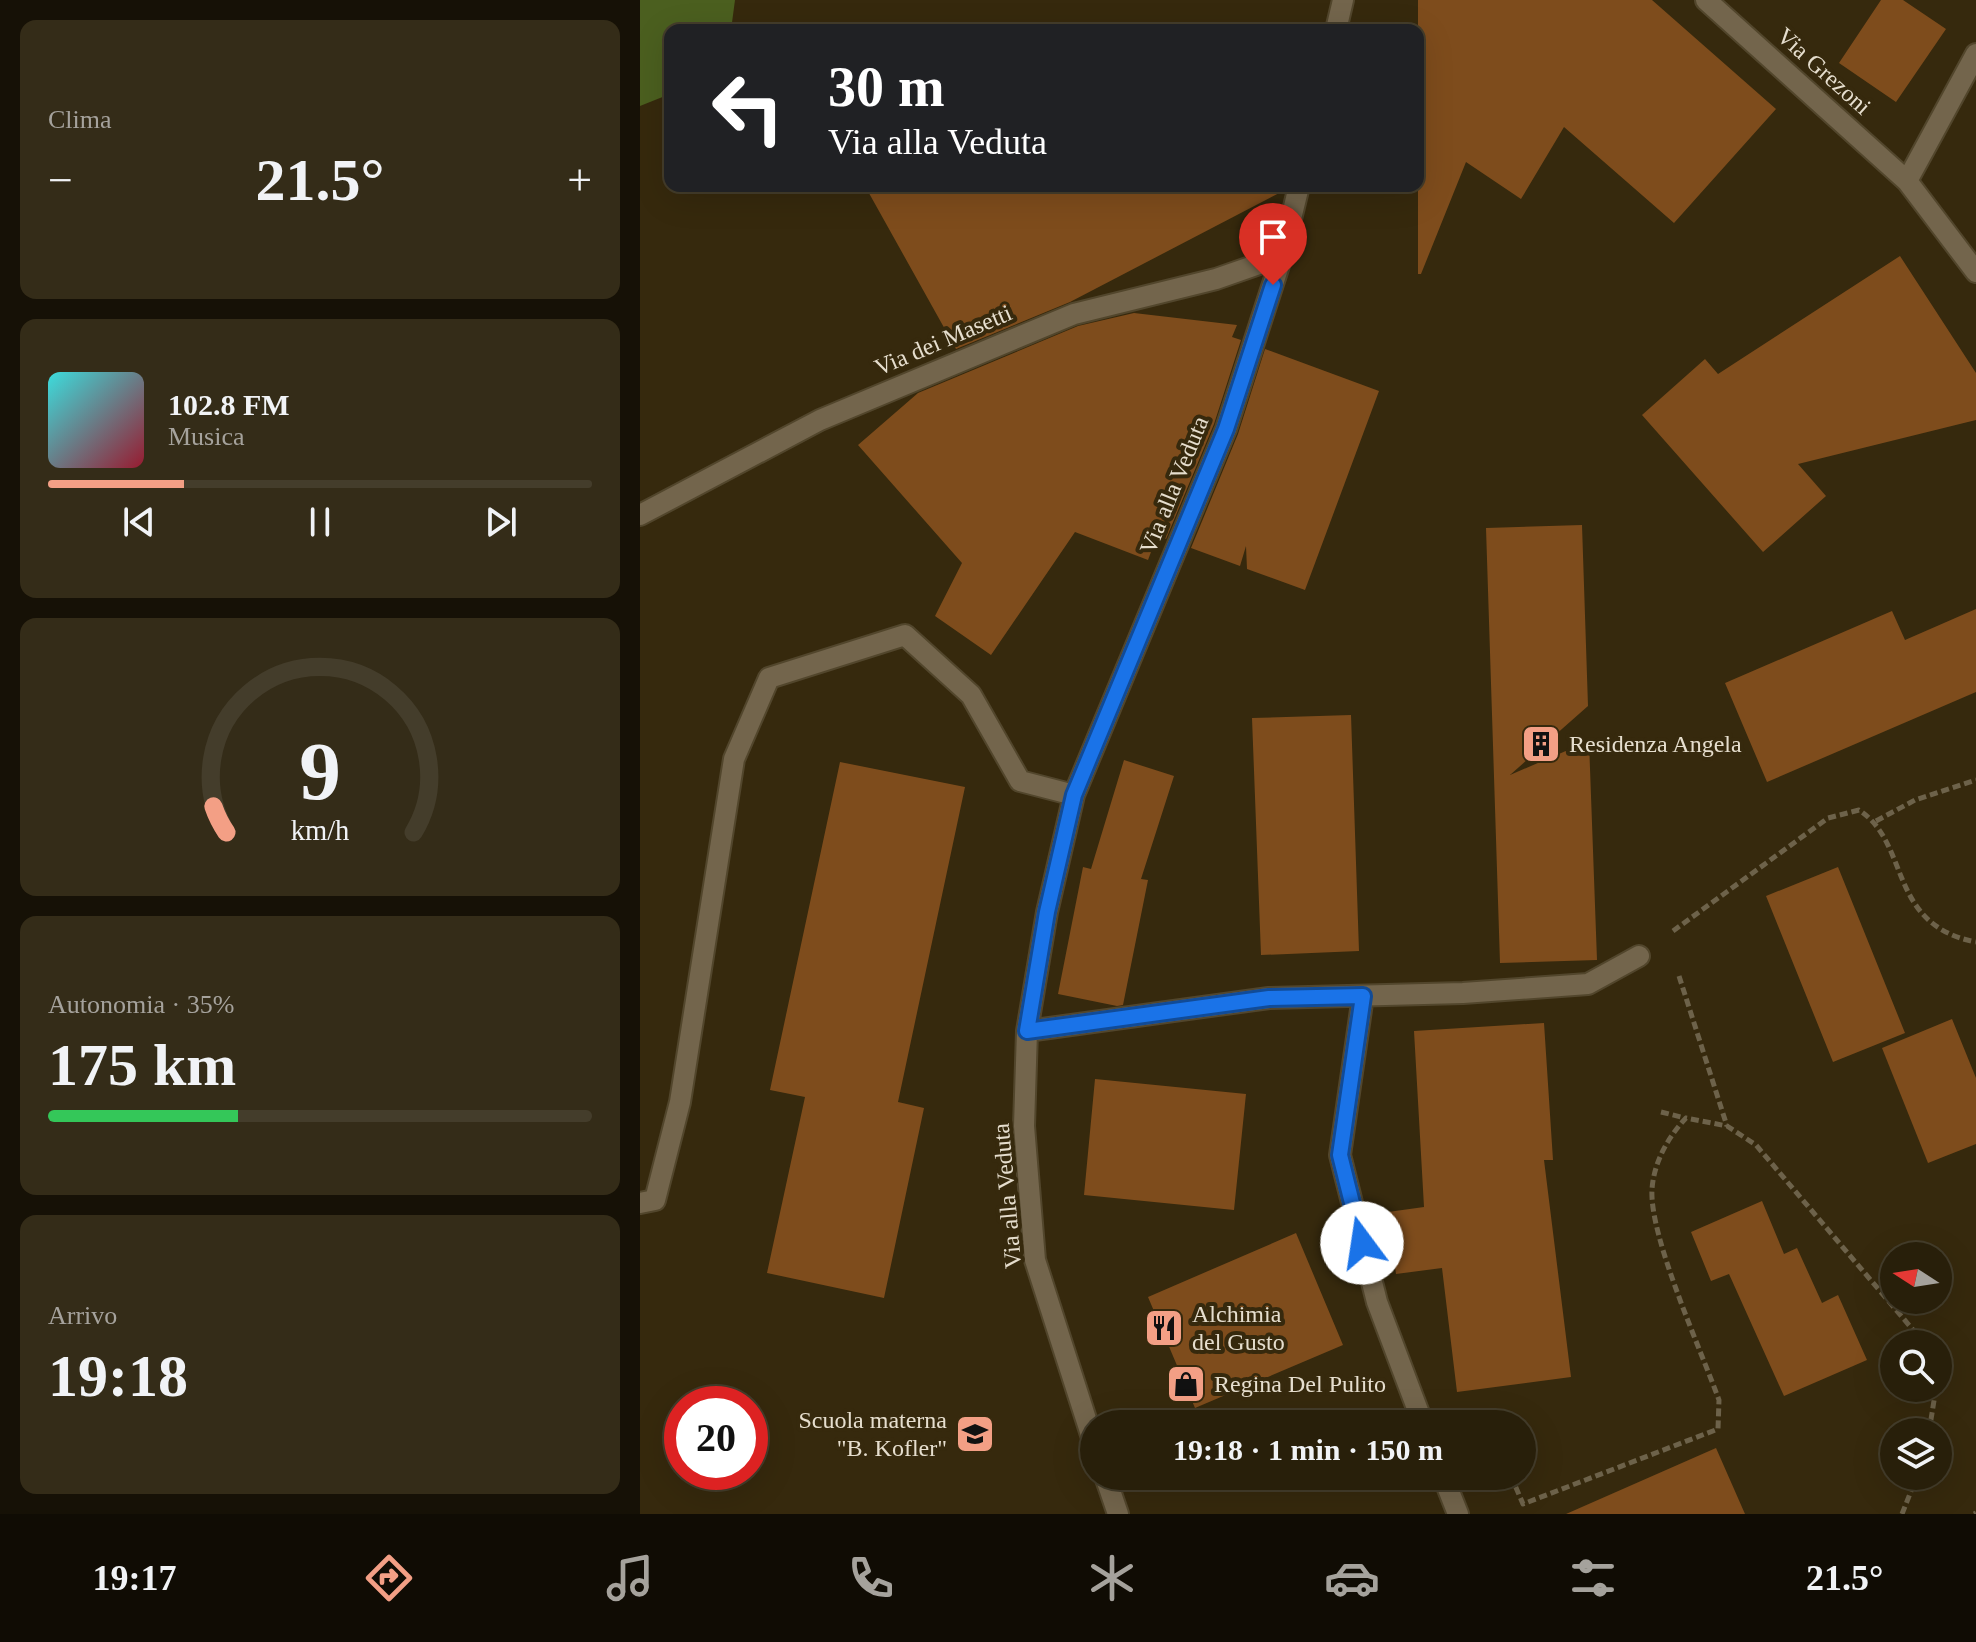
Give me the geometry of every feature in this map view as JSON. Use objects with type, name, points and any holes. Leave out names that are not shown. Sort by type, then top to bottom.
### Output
[{"type":"street","points":[[1337,24],[1343,0]]},
{"type":"street","name":"Via Grezoni","points":[[1706,0],[1821,116],[1907,181],[1976,272]]},
{"type":"street","points":[[1907,181],[1976,54]]},
{"type":"street","name":"Via alla Veduta","points":[[1083,1410],[1035,1260],[1024,1126],[1027,1031],[1047,912],[1074,795],[1226,429],[1282,256],[1298,192]]},
{"type":"street","name":"Via dei Masetti","points":[[640,515],[820,420],[1074,314],[1216,279],[1282,256]]},
{"type":"street","points":[[640,1203],[655,1200],[680,1102],[734,759],[769,678],[905,635],[971,695],[1020,781],[1074,795]]},
{"type":"street","points":[[1027,1031],[1269,998],[1588,984],[1639,956]]},
{"type":"street","points":[[1363,996],[1340,1155],[1377,1302],[1418,1410]]},
{"type":"street","points":[[1110,1490],[1118,1514]]},
{"type":"street","points":[[1449,1490],[1458,1514]]},
{"type":"path","points":[[1876,821],[1915,800],[1976,780]]},
{"type":"path","points":[[1639,956],[1828,818],[1859,810],[1876,821],[1913,903],[1949,937],[1976,942]]},
{"type":"path","points":[[1639,956],[1675,965],[1727,1126]]},
{"type":"path","points":[[1661,1112],[1727,1126],[1756,1145],[1913,1330]]},
{"type":"path","points":[[1517,1490],[1523,1504],[1718,1429],[1719,1400],[1654,1220],[1652,1187],[1661,1152],[1686,1118]]},
{"type":"path","points":[[1902,1514],[1911,1490]]},
{"type":"green space","points":[[640,0],[735,0],[732,24],[664,24],[664,96],[640,106]]},
{"type":"building","points":[[1418,0],[1652,0],[1776,109],[1674,223],[1564,127],[1521,199],[1466,162],[1421,274],[1418,274],[1418,192],[1424,192],[1424,24],[1418,24]]},
{"type":"building","points":[[1881,0],[1903,0],[1946,29],[1896,102],[1839,63]]},
{"type":"building","points":[[868,192],[1281,192],[1070,302],[956,349]]},
{"type":"building","points":[[1900,256],[1976,373],[1976,420],[1798,464],[1826,496],[1763,552],[1642,415],[1705,359],[1718,374]]},
{"type":"building","points":[[1134,313],[1237,325],[1232,337],[1241,340],[1214,424],[1166,539],[1157,536],[1148,560],[1075,532],[991,655],[935,616],[962,563],[858,445],[918,393],[1078,326]]},
{"type":"building","points":[[1265,349],[1379,391],[1305,590],[1247,569],[1246,546],[1240,566],[1191,548],[1238,434]]},
{"type":"building","name":"Residenza Angela","points":[[1582,525],[1588,706],[1510,775],[1589,741],[1597,960],[1500,963],[1486,528]]},
{"type":"building","points":[[1976,609],[1976,692],[1767,782],[1725,683],[1892,611],[1905,640]]},
{"type":"building","points":[[1351,715],[1359,951],[1261,955],[1252,718]]},
{"type":"building","points":[[1124,760],[1174,776],[1141,879],[1148,880],[1123,1005],[1117,1006],[1058,994],[1083,867],[1091,869]]},
{"type":"building","points":[[840,762],[965,787],[898,1102],[924,1108],[884,1298],[767,1273],[805,1097],[770,1090]]},
{"type":"building","points":[[1838,867],[1905,1033],[1833,1062],[1766,896]]},
{"type":"building","points":[[1952,1019],[1976,1078],[1976,1144],[1928,1163],[1882,1048]]},
{"type":"building","points":[[1544,1023],[1553,1160],[1544,1160],[1571,1377],[1457,1392],[1442,1268],[1396,1274],[1388,1212],[1424,1207],[1414,1031]]},
{"type":"building","points":[[1095,1079],[1246,1094],[1234,1210],[1084,1195]]},
{"type":"building","points":[[1762,1201],[1784,1254],[1797,1248],[1822,1303],[1838,1295],[1867,1360],[1784,1396],[1729,1274],[1711,1281],[1691,1232]]},
{"type":"building","points":[[1296,1233],[1343,1345],[1195,1408],[1148,1297]]},
{"type":"building","points":[[1716,1448],[1745,1514],[1566,1514]]},
{"type":"place","name":"Residenza Angela","points":[[1541,744]]},
{"type":"place","name":"Alchimia del Gusto","points":[[1164,1328]]},
{"type":"place","name":"Regina Del Pulito","points":[[1186,1384]]},
{"type":"place","name":"Scuola materna \"B. Kofler\"","points":[[975,1434]]},
{"type":"route","points":[[1273,285],[1226,429],[1074,795],[1047,912],[1027,1031],[1269,998],[1363,996],[1340,1155],[1362,1243]]}]
